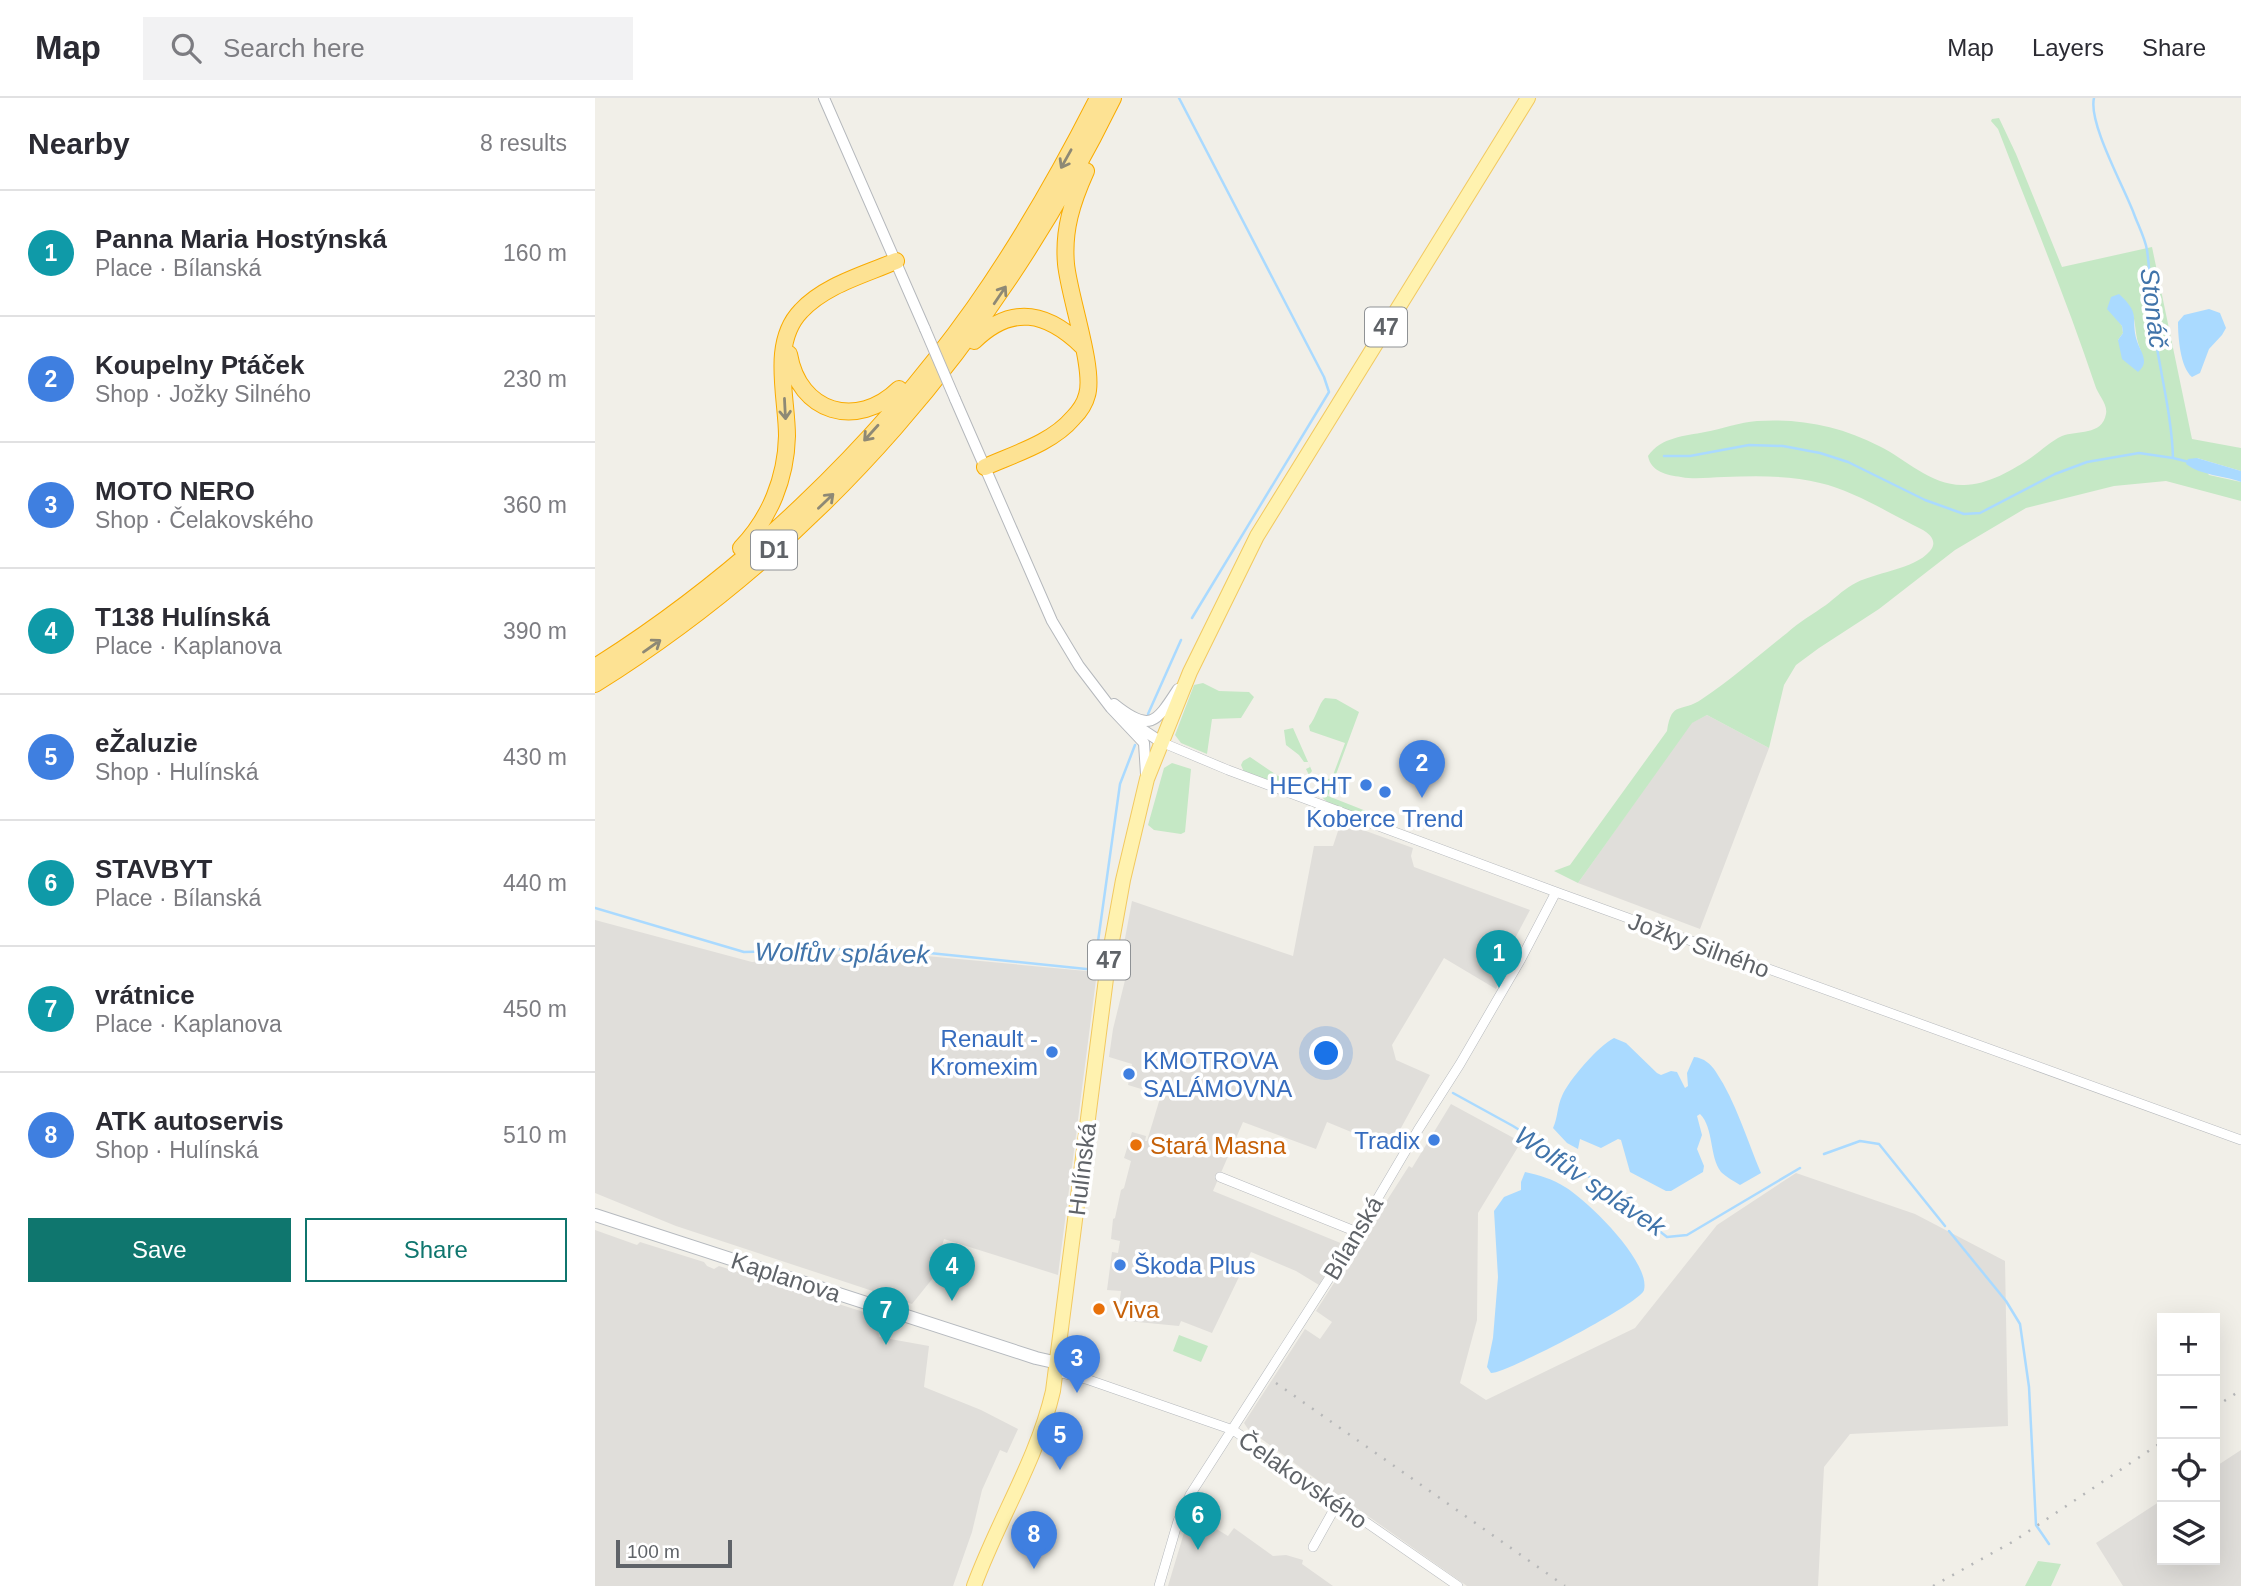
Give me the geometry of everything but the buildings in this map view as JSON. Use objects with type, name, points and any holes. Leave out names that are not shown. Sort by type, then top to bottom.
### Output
[{"type":"highway","points":[[985,467],[1057,432],[1075,417],[1088,394],[1087,368],[1066,263],[1067,223],[1072,204],[1111,118],[1108,99]]},
{"type":"highway","name":"D1","points":[[595,667],[682,606],[756,546],[821,486],[907,393],[1002,266],[1108,99]]},
{"type":"highway","name":"D1","points":[[595,684],[690,619],[767,557],[861,467],[929,389],[1021,264],[1056,208],[1108,99]]},
{"type":"highway","points":[[682,606],[689,593],[727,562],[753,536],[772,505],[778,489],[787,438],[783,355],[795,318],[816,298],[839,285],[896,261]]},
{"type":"highway","name":"D1","points":[[929,389],[951,369],[976,339],[1006,320],[1026,316],[1045,319],[1061,328],[1082,346]]},
{"type":"highway","name":"D1","points":[[786,341],[795,377],[807,395],[826,408],[851,412],[875,407],[888,399],[930,354],[946,344]]},
{"type":"main road","name":"47","points":[[1161,742],[1231,584],[1269,515],[1528,98]]},
{"type":"main road","name":"Hulínská","points":[[974,1586],[1049,1410],[1057,1368],[1108,963],[1128,854],[1146,779],[1161,742]]},
{"type":"main road","name":"Kaplanova","points":[[595,1215],[1036,1358],[1057,1368]]},
{"type":"street","points":[[824,98],[1052,621],[1066,648],[1116,714],[1144,743],[1146,779]]},
{"type":"street","points":[[1101,693],[1134,719],[1150,721],[1162,713],[1190,672]]},
{"type":"street","points":[[1101,693],[1134,724],[1161,742]]},
{"type":"street","name":"Jožky Silného","points":[[1161,742],[1228,770],[1556,892],[2241,1140]]},
{"type":"street","name":"Bílanská","points":[[1159,1586],[1178,1521],[1190,1496],[1357,1232],[1486,1021],[1556,892]]},
{"type":"street","points":[[1220,1177],[1357,1232]]},
{"type":"street","name":"Čelakovského","points":[[1057,1368],[1233,1430],[1458,1586]]},
{"type":"street","points":[[1313,1546],[1337,1504]]},
{"type":"shaded area","points":[[1707,715],[1769,748],[1700,929],[1578,883],[1691,723]]},
{"type":"shaded area","points":[[1341,822],[1413,848],[1411,856],[1414,867],[1530,910],[1512,944],[1520,949],[1496,989],[1444,958],[1392,1045],[1396,1060],[1430,1075],[1390,1148],[1327,1122],[1316,1149],[1243,1122],[1213,1191],[1343,1244],[1319,1285],[1296,1271],[1251,1252],[1212,1333],[1181,1321],[1179,1326],[1117,1320],[1121,1291],[1107,1290],[1112,1252],[1118,1253],[1120,1241],[1111,1239],[1113,1219],[1131,1161],[1124,1158],[1132,1132],[1146,1136],[1147,1141],[1161,1095],[1128,1085],[1132,1064],[1109,1057],[1128,968],[1120,965],[1132,901],[1293,956],[1314,846],[1333,846]]},
{"type":"shaded area","points":[[595,920],[752,962],[820,955],[894,953],[1097,972],[1058,1275],[944,1239],[933,1278],[912,1304],[676,1226],[595,1193]]},
{"type":"shaded area","points":[[1451,1104],[1521,1142],[1478,1213],[1477,1320],[1460,1383],[1486,1400],[1635,1328],[1717,1225],[1796,1173],[1915,1214],[2005,1261],[2008,1426],[1850,1434],[1824,1467],[1818,1586],[1467,1586],[1331,1490],[1248,1429],[1244,1423],[1305,1329],[1320,1339],[1332,1322],[1316,1311],[1409,1166],[1412,1168]]},
{"type":"shaded area","points":[[595,1230],[637,1245],[640,1242],[704,1262],[714,1269],[719,1266],[870,1314],[878,1326],[879,1337],[929,1346],[924,1387],[981,1410],[1018,1429],[1007,1453],[1000,1450],[982,1490],[972,1532],[953,1586],[595,1586]]},
{"type":"shaded area","points":[[2241,1450],[2241,1586],[2123,1586],[2096,1543],[2157,1503],[2157,1565],[2220,1565],[2220,1464]]},
{"type":"shaded area","points":[[1190,1513],[1228,1536],[1234,1528],[1273,1556],[1286,1555],[1303,1560],[1302,1564],[1333,1586],[1168,1586]]},
{"type":"green space","points":[[1999,118],[2062,267],[2152,247],[2192,439],[2241,448],[2241,471],[2197,458],[2209,475],[2241,482],[2241,501],[2166,481],[2114,486],[2026,508],[1955,550],[1879,609],[1796,665],[1784,685],[1769,748],[1707,715],[1692,723],[1578,883],[1554,871],[1570,865],[1667,731],[1675,711],[1695,703],[1713,691],[1848,587],[1914,562],[1930,551],[1933,544],[1930,536],[1923,530],[1859,497],[1833,487],[1785,477],[1692,478],[1670,475],[1652,466],[1648,456],[1653,450],[1674,438],[1744,423],[1773,420],[1804,422],[1850,433],[1879,446],[1930,477],[1964,485],[1999,476],[2025,462],[2058,438],[2094,429],[2104,421],[2106,407],[2096,389],[2060,288],[1992,119]],"holes":[[[2119,295],[2133,315],[2141,351],[2118,340],[2123,333],[2117,319]]]},
{"type":"green space","points":[[1203,683],[1219,691],[1249,692],[1254,697],[1241,718],[1212,719],[1207,754],[1181,743],[1175,735],[1194,685]]},
{"type":"green space","points":[[1325,698],[1336,699],[1359,712],[1328,796],[1366,811],[1365,814],[1333,805],[1319,793],[1324,780],[1332,778],[1345,743],[1310,731],[1309,726]]},
{"type":"green space","points":[[1293,728],[1312,771],[1309,775],[1306,769],[1310,767],[1308,762],[1304,762],[1286,745],[1284,730]]},
{"type":"green space","points":[[1250,757],[1284,780],[1285,784],[1281,786],[1244,772],[1241,765]]},
{"type":"green space","points":[[1172,763],[1191,769],[1185,832],[1181,834],[1154,830],[1148,825],[1164,768]]},
{"type":"green space","points":[[1179,1335],[1208,1346],[1201,1362],[1173,1351]]},
{"type":"green space","points":[[2038,1561],[2061,1564],[2051,1586],[2025,1586]]},
{"type":"water","points":[[2119,294],[2133,312],[2135,333],[2144,361],[2138,372],[2122,359],[2118,340],[2123,333],[2122,326],[2107,309],[2111,297]]},
{"type":"water","points":[[2209,309],[2220,313],[2226,328],[2209,349],[2200,373],[2192,377],[2182,359],[2178,322],[2184,315]]},
{"type":"water","points":[[2197,458],[2241,471],[2241,482],[2199,471],[2186,464],[2188,459]]},
{"type":"water","points":[[1614,1038],[1626,1043],[1657,1073],[1661,1075],[1677,1072],[1685,1088],[1688,1086],[1687,1073],[1694,1057],[1709,1064],[1716,1072],[1741,1121],[1761,1173],[1740,1185],[1721,1172],[1707,1127],[1700,1114],[1697,1116],[1702,1135],[1697,1149],[1704,1166],[1703,1172],[1671,1191],[1666,1191],[1630,1172],[1621,1140],[1601,1148],[1580,1139],[1578,1149],[1567,1143],[1553,1128],[1562,1096],[1585,1064]]},
{"type":"water","points":[[1525,1172],[1560,1184],[1602,1218],[1638,1264],[1644,1278],[1644,1290],[1621,1308],[1572,1336],[1521,1362],[1491,1373],[1487,1367],[1493,1338],[1498,1277],[1494,1211],[1504,1197],[1521,1190]]},
{"type":"waterway","points":[[1179,98],[1324,377],[1329,392],[1192,618]]},
{"type":"waterway","name":"Stonáč","points":[[2094,98],[2096,123],[2101,139],[2146,245],[2155,336],[2173,458],[2189,462]]},
{"type":"waterway","points":[[1664,456],[1690,456],[1749,445],[1783,446],[1820,453],[1848,462],[1925,500],[1964,514],[1980,513],[2055,474],[2087,462],[2139,453],[2173,458]]},
{"type":"waterway","points":[[1148,714],[1181,640]]},
{"type":"waterway","points":[[1094,970],[1120,784],[1135,745]]},
{"type":"waterway","name":"Wolfův splávek","points":[[595,908],[744,952],[880,948],[1096,970]]},
{"type":"waterway","name":"Wolfův splávek","points":[[1453,1093],[1569,1161],[1667,1237],[1687,1235],[1800,1168]]},
{"type":"waterway","name":"Wolfův splávek","points":[[1824,1154],[1860,1141],[1879,1144],[1945,1226]]},
{"type":"waterway","name":"Wolfův splávek","points":[[1949,1231],[2006,1301],[2020,1324],[2029,1387],[2036,1525],[2049,1544]]},
{"type":"railway","points":[[1276,1383],[1565,1586]]},
{"type":"railway","points":[[2220,1404],[2241,1390]]},
{"type":"railway","points":[[1933,1586],[2014,1541],[2157,1445]]},
{"type":"place","name":"HECHT","points":[[1366,785]]},
{"type":"place","name":"Koberce Trend","points":[[1385,792]]},
{"type":"place","name":"Koupelny Ptáček","points":[[1422,798]]},
{"type":"place","name":"Panna Maria Hostýnská","points":[[1499,988]]},
{"type":"place","name":"Renault - Kromexim","points":[[1052,1052]]},
{"type":"place","name":"KMOTROVA SALÁMOVNA","points":[[1129,1074]]},
{"type":"place","name":"Tradix","points":[[1434,1140]]},
{"type":"place","name":"Stará Masna","points":[[1136,1145]]},
{"type":"place","name":"Škoda Plus","points":[[1120,1265]]},
{"type":"place","name":"T138 Hulínská","points":[[952,1301]]},
{"type":"place","name":"Viva","points":[[1099,1309]]},
{"type":"place","name":"vrátnice","points":[[886,1345]]},
{"type":"place","name":"MOTO NERO","points":[[1077,1393]]},
{"type":"place","name":"eŽaluzie","points":[[1060,1470]]},
{"type":"place","name":"STAVBYT","points":[[1198,1550]]},
{"type":"place","name":"ATK autoservis","points":[[1034,1569]]}]
